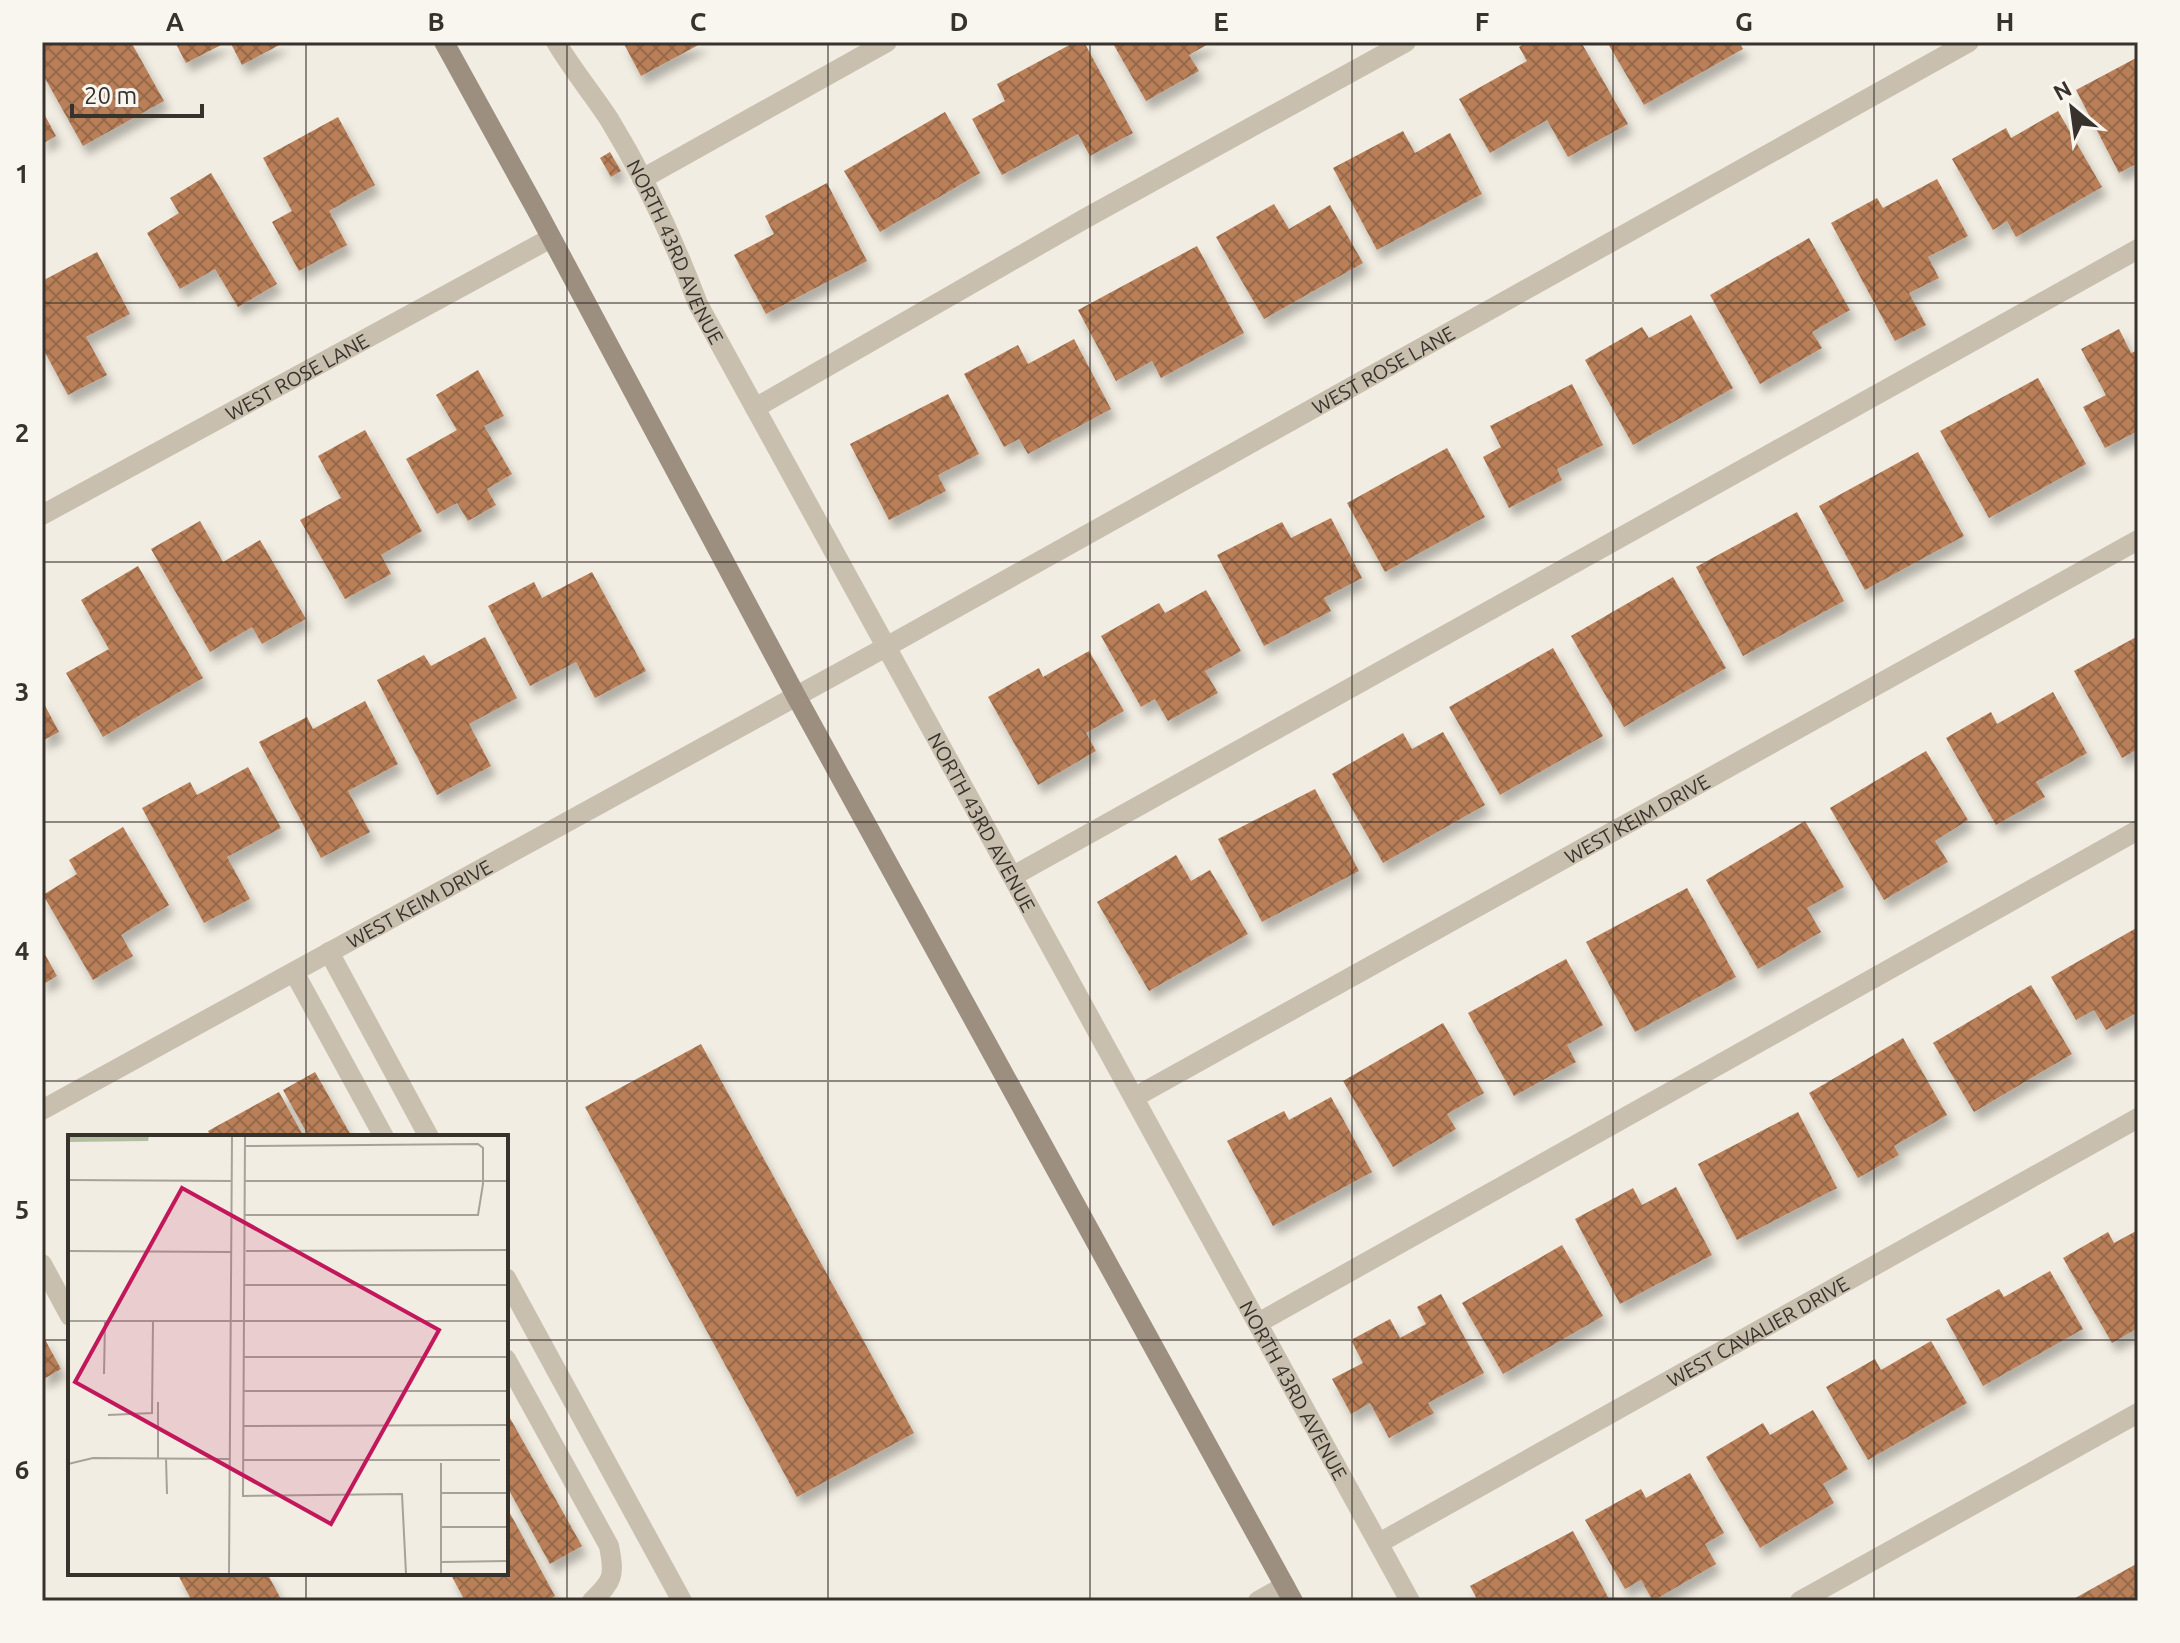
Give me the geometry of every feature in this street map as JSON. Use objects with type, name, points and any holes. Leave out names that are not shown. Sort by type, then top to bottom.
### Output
[{"type":"main road","points":[[444,42],[796,696],[1289,1594]]},
{"type":"street","name":"NORTH 43RD AVENUE","points":[[556,42],[609,120],[642,179],[677,248],[698,304],[1410,1601]]},
{"type":"street","points":[[642,179],[887,42]]},
{"type":"street","points":[[755,408],[1072,226],[1406,42]]},
{"type":"street","name":"WEST ROSE LANE","points":[[796,696],[1969,42]]},
{"type":"street","name":"WEST ROSE LANE","points":[[42,515],[551,238]]},
{"type":"street","points":[[1013,876],[2138,249]]},
{"type":"street","name":"WEST KEIM DRIVE","points":[[1135,1097],[2138,540]]},
{"type":"street","name":"WEST KEIM DRIVE","points":[[42,1110],[796,696]]},
{"type":"street","points":[[1258,1323],[2138,830]]},
{"type":"street","points":[[329,952],[428,1135]]},
{"type":"street","points":[[294,972],[383,1135]]},
{"type":"street","name":"WEST CAVALIER DRIVE","points":[[1379,1543],[2138,1118]]},
{"type":"street","points":[[42,1264],[68,1312]]},
{"type":"street","points":[[508,1282],[682,1601]]},
{"type":"street","points":[[508,1363],[609,1546],[613,1567],[608,1586],[592,1601]]},
{"type":"street","points":[[1800,1601],[2138,1413]]},
{"type":"street","points":[[1258,1601],[1289,1594]]},
{"type":"building","points":[[42,42],[131,42],[164,101],[83,146],[42,73]]},
{"type":"building","points":[[175,42],[227,42],[186,63]]},
{"type":"building","points":[[230,42],[285,42],[242,65]]},
{"type":"building","points":[[623,42],[704,42],[641,76]]},
{"type":"building","points":[[1075,42],[1084,42],[1133,133],[1090,156],[1078,134],[1002,175],[972,119],[1005,101],[997,84]]},
{"type":"building","points":[[1112,42],[1212,42],[1189,55],[1199,71],[1146,101]]},
{"type":"building","points":[[1528,42],[1581,42],[1628,124],[1568,157],[1547,120],[1490,153],[1459,99],[1527,61],[1519,47]]},
{"type":"building","points":[[1607,42],[1739,42],[1743,49],[1644,105]]},
{"type":"building","points":[[2138,57],[2138,163],[2119,173],[2076,90]]},
{"type":"building","points":[[42,110],[56,136],[42,144]]},
{"type":"building","points":[[2058,111],[2102,187],[2016,237],[2007,221],[1993,230],[1952,159],[2006,128],[2011,138]]},
{"type":"building","points":[[945,112],[980,173],[880,232],[844,171]]},
{"type":"building","points":[[338,117],[375,185],[329,211],[347,245],[299,271],[272,222],[292,211],[263,158]]},
{"type":"building","points":[[1403,131],[1415,153],[1450,133],[1482,194],[1377,250],[1333,168]]},
{"type":"building","points":[[610,152],[621,171],[611,177],[600,158]]},
{"type":"building","points":[[211,173],[277,284],[238,307],[215,269],[180,289],[147,233],[179,213],[170,198]]},
{"type":"building","points":[[1937,179],[1968,236],[1928,257],[1939,278],[1909,293],[1926,325],[1895,341],[1831,223],[1877,198],[1883,208]]},
{"type":"building","points":[[827,183],[867,261],[766,314],[734,255],[774,234],[765,216]]},
{"type":"building","points":[[1274,204],[1289,229],[1330,205],[1363,263],[1264,319],[1216,237]]},
{"type":"building","points":[[1809,238],[1850,310],[1812,332],[1822,348],[1760,384],[1710,295]]},
{"type":"building","points":[[1197,246],[1244,333],[1161,378],[1152,361],[1116,381],[1078,310]]},
{"type":"building","points":[[97,252],[130,314],[86,337],[107,375],[68,395],[42,347],[42,281]]},
{"type":"building","points":[[1691,315],[1733,388],[1633,445],[1585,360],[1642,327],[1649,338]]},
{"type":"building","points":[[2119,329],[2131,353],[2138,350],[2138,431],[2105,448],[2083,407],[2106,395],[2081,349]]},
{"type":"building","points":[[1074,339],[1111,409],[1028,454],[1019,439],[1004,447],[964,374],[1018,345],[1028,364]]},
{"type":"building","points":[[478,370],[504,416],[484,426],[512,474],[487,489],[496,505],[468,521],[457,503],[437,514],[406,459],[457,430],[436,395]]},
{"type":"building","points":[[2038,378],[2086,464],[1989,518],[1940,431]]},
{"type":"building","points":[[1572,384],[1603,445],[1557,469],[1562,480],[1509,508],[1483,457],[1501,447],[1490,426]]},
{"type":"building","points":[[948,394],[979,454],[938,475],[946,491],[889,520],[850,444]]},
{"type":"building","points":[[365,430],[422,531],[381,555],[391,574],[345,599],[300,520],[341,498],[318,456]]},
{"type":"building","points":[[1447,448],[1485,517],[1385,572],[1347,503]]},
{"type":"building","points":[[1918,452],[1964,536],[1865,590],[1819,506]]},
{"type":"building","points":[[1797,512],[1844,601],[1743,656],[1696,567]]},
{"type":"building","points":[[1331,518],[1362,578],[1324,598],[1331,611],[1264,646],[1217,555],[1282,522],[1291,538]]},
{"type":"building","points":[[200,521],[223,562],[260,540],[306,619],[262,644],[252,627],[210,652],[151,549]]},
{"type":"building","points":[[138,566],[203,678],[103,737],[66,673],[109,649],[81,600]]},
{"type":"building","points":[[592,572],[646,671],[595,698],[576,662],[530,686],[488,606],[534,582],[542,598]]},
{"type":"building","points":[[1673,577],[1726,668],[1624,727],[1571,636]]},
{"type":"building","points":[[1206,590],[1241,651],[1205,671],[1218,693],[1168,721],[1155,699],[1141,707],[1101,636],[1159,603],[1165,613]]},
{"type":"building","points":[[2138,636],[2138,749],[2122,758],[2074,671]]},
{"type":"building","points":[[485,637],[517,698],[469,724],[491,766],[437,795],[377,680],[424,655],[431,666]]},
{"type":"building","points":[[1553,648],[1603,736],[1500,795],[1449,707]]},
{"type":"building","points":[[1089,651],[1124,711],[1086,733],[1096,751],[1038,785],[988,697],[1039,668],[1043,677]]},
{"type":"building","points":[[2053,692],[2087,753],[2036,782],[2045,797],[1996,825],[1946,738],[1991,712],[1997,724]]},
{"type":"building","points":[[42,700],[59,732],[42,741]]},
{"type":"building","points":[[365,701],[398,764],[348,791],[370,832],[321,858],[259,742],[307,717],[313,729]]},
{"type":"building","points":[[1443,732],[1485,805],[1383,863],[1332,774],[1403,733],[1412,749]]},
{"type":"building","points":[[1926,751],[1968,820],[1935,841],[1948,862],[1884,900],[1830,808]]},
{"type":"building","points":[[248,767],[281,828],[227,857],[250,899],[204,923],[142,808],[190,782],[197,795]]},
{"type":"building","points":[[1315,789],[1359,871],[1262,922],[1218,839]]},
{"type":"building","points":[[1805,821],[1844,887],[1807,908],[1821,932],[1758,969],[1706,880]]},
{"type":"building","points":[[123,827],[169,905],[121,935],[133,956],[93,980],[43,895],[77,874],[69,860]]},
{"type":"building","points":[[1176,855],[1191,881],[1210,870],[1248,934],[1149,991],[1097,902]]},
{"type":"building","points":[[1687,888],[1736,977],[1635,1032],[1586,942]]},
{"type":"building","points":[[2138,927],[2138,1012],[2106,1030],[2094,1010],[2076,1020],[2051,977]]},
{"type":"building","points":[[42,949],[57,976],[42,985]]},
{"type":"building","points":[[1566,959],[1603,1025],[1567,1045],[1576,1062],[1514,1096],[1468,1013]]},
{"type":"building","points":[[2031,985],[2072,1054],[1974,1112],[1933,1043]]},
{"type":"building","points":[[1443,1023],[1484,1093],[1447,1114],[1456,1129],[1393,1167],[1343,1081]]},
{"type":"building","points":[[1903,1038],[1947,1115],[1894,1146],[1899,1155],[1858,1178],[1809,1093]]},
{"type":"building","points":[[701,1044],[914,1433],[797,1497],[585,1107]]},
{"type":"building","points":[[315,1072],[351,1135],[308,1135],[283,1090]]},
{"type":"building","points":[[279,1092],[303,1135],[210,1135],[208,1131]]},
{"type":"building","points":[[1331,1097],[1372,1172],[1273,1226],[1227,1141],[1284,1111],[1289,1120]]},
{"type":"building","points":[[1798,1112],[1837,1188],[1737,1240],[1698,1164]]},
{"type":"building","points":[[1676,1187],[1712,1255],[1620,1304],[1575,1219],[1633,1188],[1642,1205]]},
{"type":"building","points":[[2138,1230],[2138,1328],[2112,1343],[2063,1258],[2108,1232],[2114,1243]]},
{"type":"building","points":[[1562,1245],[1603,1316],[1503,1374],[1462,1303]]},
{"type":"building","points":[[2050,1271],[2083,1329],[1983,1386],[1946,1319],[1999,1289],[2004,1297]]},
{"type":"building","points":[[1441,1294],[1484,1373],[1428,1403],[1434,1413],[1389,1438],[1370,1403],[1351,1414],[1332,1379],[1363,1363],[1351,1340],[1390,1319],[1400,1338],[1426,1324],[1417,1307]]},
{"type":"building","points":[[42,1334],[61,1369],[42,1380]]},
{"type":"building","points":[[1931,1341],[1967,1403],[1868,1460],[1826,1387],[1875,1359],[1881,1370]]},
{"type":"building","points":[[1813,1410],[1848,1469],[1823,1484],[1834,1503],[1760,1548],[1706,1457],[1763,1423],[1770,1435]]},
{"type":"building","points":[[508,1415],[582,1546],[550,1564],[508,1489]]},
{"type":"building","points":[[1690,1473],[1724,1533],[1705,1544],[1716,1564],[1653,1601],[1641,1580],[1625,1589],[1585,1520],[1641,1489],[1646,1498]]},
{"type":"building","points":[[508,1510],[555,1596],[546,1601],[465,1601],[451,1575],[508,1575]]},
{"type":"building","points":[[1573,1531],[1610,1601],[1478,1601],[1470,1586]]},
{"type":"building","points":[[2138,1563],[2138,1601],[2070,1601]]},
{"type":"building","points":[[178,1575],[268,1575],[282,1601],[192,1601]]}]
